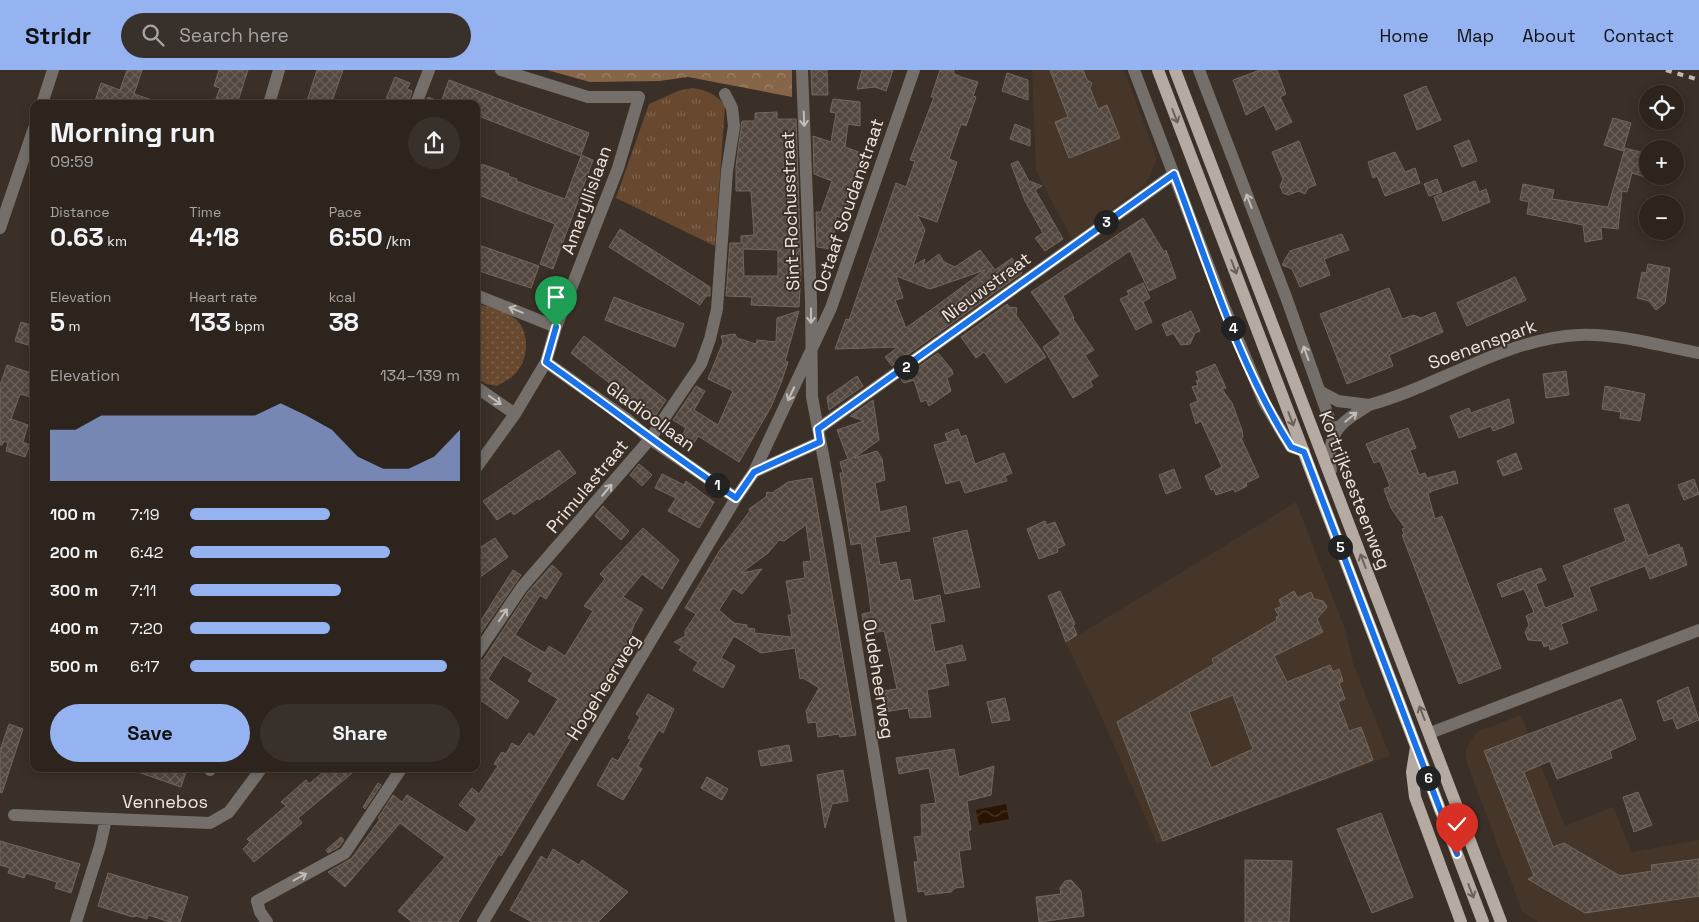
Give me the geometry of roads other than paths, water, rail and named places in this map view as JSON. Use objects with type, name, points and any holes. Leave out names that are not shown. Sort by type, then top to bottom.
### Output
[{"type":"main road","name":"Kortrijksesteenweg","points":[[1158,70],[1483,922]]},
{"type":"main road","name":"Kortrijksesteenweg","points":[[1175,70],[1501,922]]},
{"type":"main road","name":"Kortrijksesteenweg","points":[[1416,747],[1412,772],[1415,797],[1462,922]]},
{"type":"street","points":[[43,100],[54,70]]},
{"type":"street","points":[[270,100],[279,70]]},
{"type":"street","points":[[418,100],[429,70]]},
{"type":"street","name":"Amaryllislaan","points":[[501,70],[588,97],[639,97],[618,168],[556,327],[546,362],[515,414]]},
{"type":"street","name":"Sint-Rochusstraat","points":[[802,70],[812,397],[818,429]]},
{"type":"street","name":"Octaaf Soudanstraat","points":[[754,472],[831,308],[914,70]]},
{"type":"street","name":"Kortrijksesteenweg","points":[[1134,70],[1223,304],[1264,402],[1291,447],[1304,452]]},
{"type":"street","name":"Kortrijksesteenweg","points":[[1199,70],[1321,392],[1334,432]]},
{"type":"street","name":"Primulastraat","points":[[480,650],[522,587],[544,564],[650,439],[701,364],[710,339],[717,309],[728,172],[734,126],[732,108],[725,94]]},
{"type":"street","points":[[0,228],[30,140]]},
{"type":"street","name":"Nieuwstraat","points":[[818,429],[1174,174]]},
{"type":"street","points":[[480,297],[556,327]]},
{"type":"street","name":"Soenenspark","points":[[1334,432],[1352,416],[1369,405],[1513,349],[1550,338],[1579,335],[1608,336],[1699,353]]},
{"type":"street","name":"Gladioollaan","points":[[546,362],[628,420],[650,439],[736,498]]},
{"type":"street","points":[[480,390],[515,414],[480,462]]},
{"type":"street","name":"Soenenspark","points":[[1321,392],[1338,401],[1369,405]]},
{"type":"street","name":"Oudeheerweg","points":[[818,429],[838,534],[901,922]]},
{"type":"street","points":[[1332,478],[1329,456],[1334,432]]},
{"type":"street","points":[[754,472],[820,442]]},
{"type":"street","name":"Hogeheerweg","points":[[483,922],[736,498],[754,472]]},
{"type":"street","points":[[1430,733],[1699,630]]},
{"type":"street","name":"Vennebos","points":[[14,815],[210,823],[228,812],[259,772]]},
{"type":"street","points":[[267,922],[260,912],[258,901],[345,853],[399,772]]},
{"type":"street","name":"Vennebos","points":[[76,922],[100,846],[106,819]]},
{"type":"water","points":[[1006,804],[1009,819],[979,825],[976,810]]},
{"type":"railway","points":[[1666,70],[1699,80]]}]
